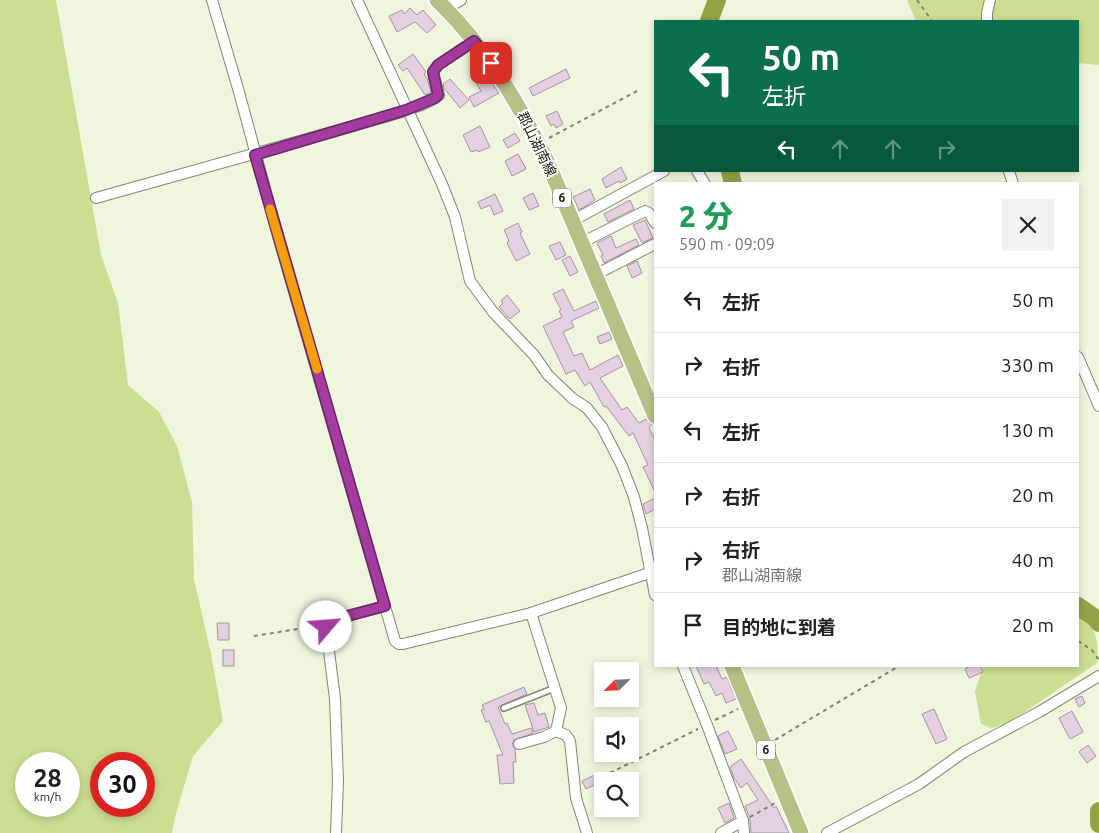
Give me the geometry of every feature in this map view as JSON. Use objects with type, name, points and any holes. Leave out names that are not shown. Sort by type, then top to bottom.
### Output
[{"type":"main road","name":"郡山湖南線","points":[[441,4],[474,41],[512,95],[538,144],[654,414]]},
{"type":"main road","name":"6","points":[[732,667],[801,833]]},
{"type":"street","points":[[212,0],[395,640],[399,644],[403,644],[531,613],[653,572],[634,497],[622,466],[602,427],[587,408],[572,398],[548,375],[534,355],[493,312],[470,281],[455,217],[426,146],[357,0]]},
{"type":"street","points":[[441,4],[461,0]]},
{"type":"street","points":[[987,20],[990,0]]},
{"type":"street","points":[[96,198],[255,155],[408,109],[435,98],[438,95],[434,70],[438,65],[474,41]]},
{"type":"street","points":[[572,221],[662,172]]},
{"type":"street","points":[[582,243],[645,212],[650,213],[654,221]]},
{"type":"street","points":[[595,275],[654,245]]},
{"type":"street","points":[[1079,359],[1099,406]]},
{"type":"street","points":[[336,833],[338,781],[335,700],[326,632],[327,624],[332,620],[385,606]]},
{"type":"street","points":[[531,613],[561,708],[556,731]]},
{"type":"street","points":[[683,667],[707,724],[742,821],[744,833]]},
{"type":"street","points":[[827,833],[919,784],[964,752],[1039,712],[1099,676]]},
{"type":"street","points":[[519,744],[544,737],[556,731],[566,735],[570,741],[576,798],[587,833]]},
{"type":"street","points":[[721,833],[742,821]]},
{"type":"lane","points":[[504,708],[555,688]]},
{"type":"path","points":[[917,0],[931,20]]},
{"type":"path","points":[[538,144],[638,90]]},
{"type":"path","points":[[254,636],[327,624]]},
{"type":"path","points":[[1079,642],[1092,650],[1099,660]]},
{"type":"path","points":[[764,747],[897,667]]},
{"type":"path","points":[[612,772],[747,704]]},
{"type":"path","points":[[742,821],[786,798]]},
{"type":"green space","points":[[0,0],[56,0],[101,255],[118,303],[128,385],[159,412],[177,446],[192,502],[194,579],[211,654],[223,721],[193,756],[172,833],[0,833]]},
{"type":"green space","points":[[907,0],[1099,0],[1099,65],[1079,63],[1079,20],[916,20]]},
{"type":"green space","points":[[1079,613],[1092,628],[1097,646],[1097,663],[1010,722],[992,728],[981,724],[975,692],[983,667],[1079,667]]},
{"type":"building","points":[[410,8],[417,15],[423,10],[436,25],[427,33],[415,22],[397,32],[389,16],[402,10],[404,14]]},
{"type":"building","points":[[413,54],[426,72],[424,74],[431,92],[425,95],[407,68],[403,71],[398,65]]},
{"type":"building","points":[[566,69],[570,78],[533,96],[529,88]]},
{"type":"building","points":[[484,72],[499,93],[474,107],[469,97],[481,91],[473,78]]},
{"type":"building","points":[[450,79],[469,100],[460,108],[444,88],[443,84]]},
{"type":"building","points":[[557,111],[563,124],[556,128],[554,124],[551,126],[546,116]]},
{"type":"building","points":[[480,126],[490,147],[478,152],[477,150],[471,152],[463,135]]},
{"type":"building","points":[[515,133],[520,141],[508,148],[503,140]]},
{"type":"building","points":[[518,154],[526,169],[512,176],[505,161]]},
{"type":"building","points":[[621,167],[627,179],[606,188],[602,179]]},
{"type":"building","points":[[590,189],[595,200],[579,210],[573,197]]},
{"type":"building","points":[[533,193],[539,206],[529,210],[523,198]]},
{"type":"building","points":[[495,194],[503,211],[494,215],[490,205],[481,209],[478,202]]},
{"type":"building","points":[[630,200],[634,209],[608,222],[604,214]]},
{"type":"building","points":[[645,220],[653,238],[642,243],[633,225]]},
{"type":"building","points":[[518,223],[522,232],[520,233],[530,254],[516,261],[507,243],[509,241],[504,230]]},
{"type":"building","points":[[611,236],[616,248],[636,239],[639,245],[604,263],[601,256],[603,255],[597,243]]},
{"type":"building","points":[[560,242],[566,255],[556,260],[549,246]]},
{"type":"building","points":[[570,256],[578,272],[570,276],[562,260]]},
{"type":"building","points":[[637,261],[642,273],[632,278],[627,266]]},
{"type":"building","points":[[563,289],[574,311],[596,301],[599,308],[571,321],[574,327],[563,332],[574,356],[582,353],[590,370],[618,355],[623,366],[600,378],[622,410],[627,407],[639,423],[646,419],[652,425],[649,428],[654,438],[654,490],[643,467],[648,465],[633,433],[629,436],[606,406],[604,407],[590,382],[585,386],[575,370],[566,374],[543,326],[562,317],[559,311],[561,310],[553,294]]},
{"type":"building","points":[[507,295],[520,311],[510,319],[499,307],[503,303],[501,301]]},
{"type":"building","points":[[609,332],[612,339],[600,344],[597,337]]},
{"type":"building","points":[[654,498],[654,510],[646,514],[643,504]]},
{"type":"building","points":[[217,623],[229,623],[229,640],[218,640]]},
{"type":"building","points":[[223,650],[234,650],[234,666],[223,666]]},
{"type":"building","points":[[696,667],[716,667],[722,679],[727,677],[736,699],[726,703],[722,693],[716,696],[709,682],[704,684]]},
{"type":"building","points":[[968,667],[980,667],[983,672],[969,678],[965,669]]},
{"type":"building","points":[[524,687],[527,694],[498,707],[505,724],[507,723],[512,734],[531,728],[533,733],[514,740],[512,745],[515,749],[516,762],[513,762],[514,783],[500,784],[497,755],[503,755],[489,721],[486,722],[481,710],[484,709],[482,705]]},
{"type":"building","points":[[1082,696],[1085,703],[1079,707],[1075,699]]},
{"type":"building","points":[[534,703],[538,715],[545,713],[549,727],[534,732],[525,705]]},
{"type":"building","points":[[934,709],[947,739],[936,744],[922,714]]},
{"type":"building","points":[[1072,711],[1083,732],[1070,739],[1059,718]]},
{"type":"building","points":[[728,731],[737,749],[725,754],[718,736]]},
{"type":"building","points":[[1088,745],[1096,756],[1087,763],[1079,752]]},
{"type":"building","points":[[741,759],[774,808],[776,806],[789,833],[751,833],[750,819],[745,806],[758,800],[747,783],[741,788],[734,778],[730,767]]},
{"type":"building","points":[[594,775],[594,785],[586,789],[582,781]]},
{"type":"building","points":[[729,803],[734,818],[725,823],[718,808]]},
{"type":"waterway","points":[[709,20],[717,0]]},
{"type":"waterway","points":[[730,172],[733,182]]},
{"type":"waterway","points":[[1079,607],[1099,623]]},
{"type":"waterway","points":[[1099,811],[1099,824]]},
{"type":"slow traffic","points":[[270,209],[317,369]]},
{"type":"route","points":[[326,627],[332,620],[385,606],[255,155],[406,110],[435,98],[438,95],[438,91],[434,70],[438,65],[474,41],[491,63]]}]
